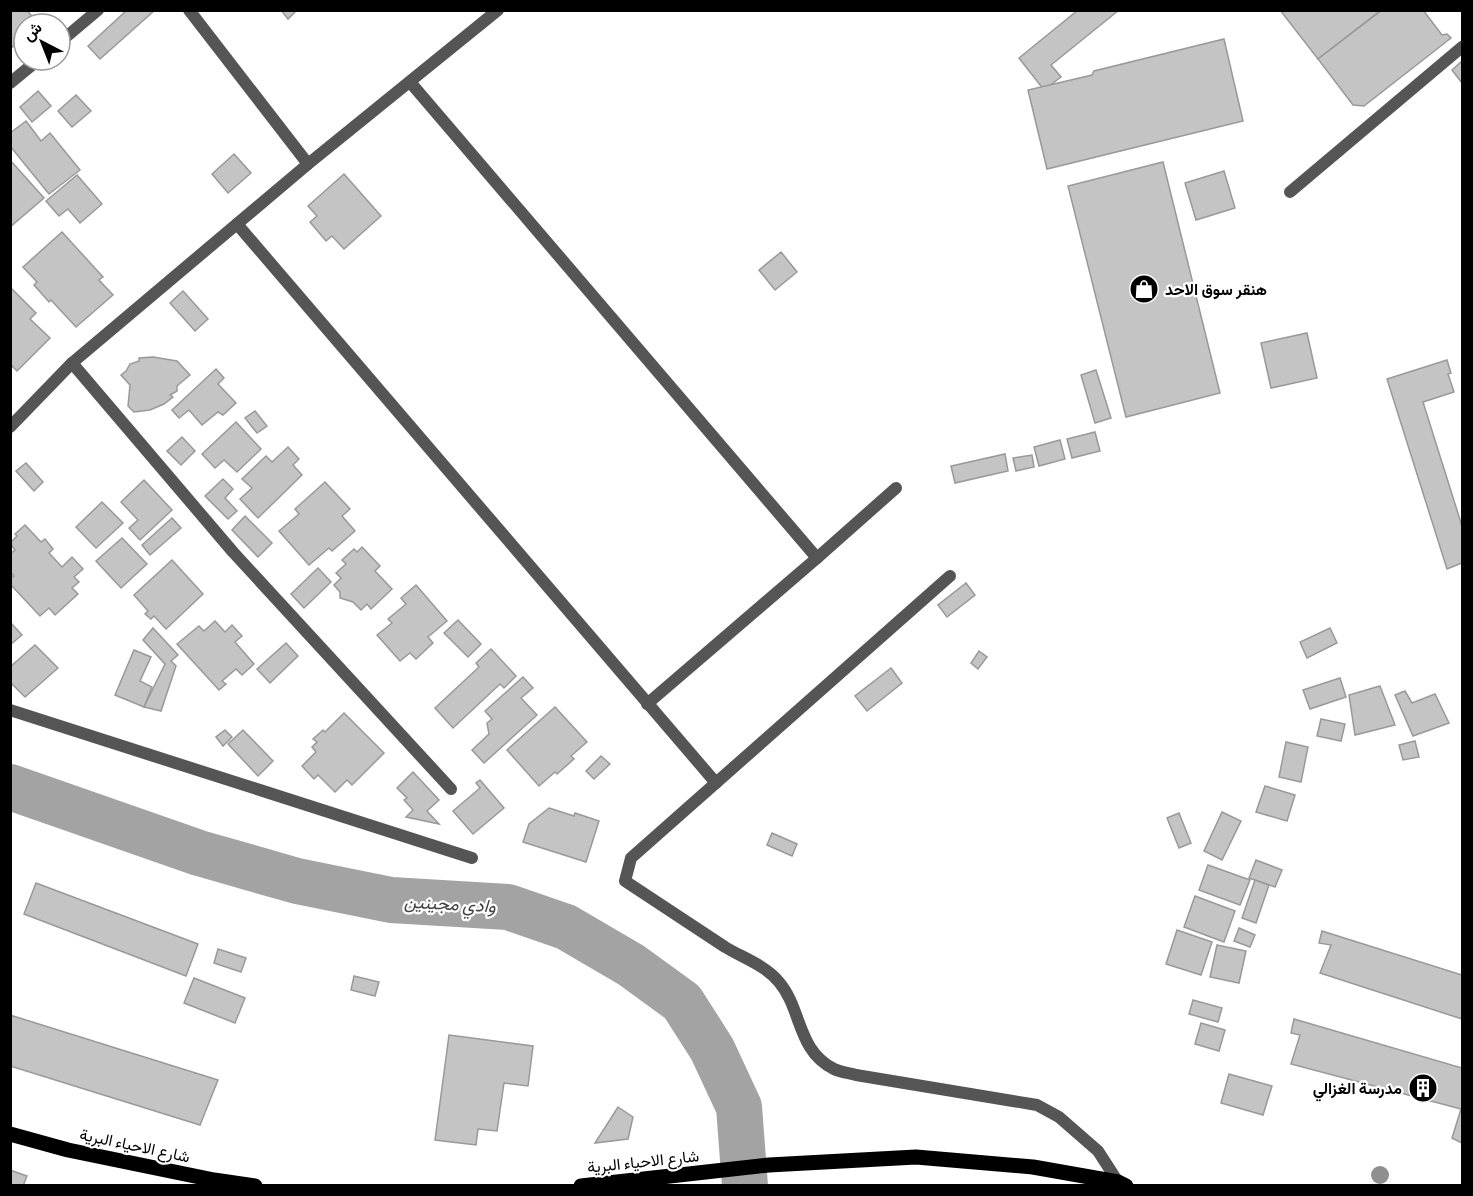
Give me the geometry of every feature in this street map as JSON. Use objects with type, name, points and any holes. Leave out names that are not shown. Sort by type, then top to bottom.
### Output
[{"type":"main road","name":"شارع الاحياء البرية","points":[[10,1134],[78,1152],[214,1180],[255,1185]]},
{"type":"main road","name":"شارع الاحياء البرية","points":[[581,1185],[632,1182],[770,1165],[916,1157],[1033,1167],[1122,1184]]},
{"type":"street","points":[[72,32],[98,10]]},
{"type":"street","points":[[189,10],[308,164]]},
{"type":"street","points":[[10,427],[72,363],[308,164],[410,82],[489,13]]},
{"type":"street","points":[[1290,192],[1462,47]]},
{"type":"street","points":[[10,83],[23,72]]},
{"type":"street","points":[[410,82],[816,558]]},
{"type":"street","points":[[237,225],[716,783]]},
{"type":"street","points":[[72,363],[233,552],[451,789]]},
{"type":"street","points":[[647,704],[896,488]]},
{"type":"street","points":[[950,576],[631,858],[625,881],[766,970],[780,983],[790,1000],[805,1041],[835,1070],[1037,1106],[1059,1117],[1098,1151],[1122,1184]]},
{"type":"street","points":[[10,710],[472,858]]},
{"type":"building","points":[[10,10],[27,10],[29,12],[12,12],[12,47],[10,49]]},
{"type":"building","points":[[127,10],[155,10],[100,59],[88,46]]},
{"type":"building","points":[[281,10],[297,10],[288,19]]},
{"type":"building","points":[[1078,10],[1119,10],[1051,65],[1061,77],[1044,90],[1019,58]]},
{"type":"building","points":[[1280,10],[1381,10],[1318,59]]},
{"type":"building","points":[[1382,10],[1423,10],[1442,35],[1447,34],[1451,38],[1364,106],[1353,105],[1318,59]]},
{"type":"building","points":[[1224,39],[1243,121],[1047,169],[1028,90]]},
{"type":"building","points":[[1462,61],[1462,83],[1452,70]]},
{"type":"building","points":[[38,91],[51,106],[32,122],[20,107]]},
{"type":"building","points":[[76,95],[91,111],[72,127],[58,111]]},
{"type":"building","points":[[26,121],[41,141],[50,133],[80,170],[49,194],[10,146],[10,133]]},
{"type":"building","points":[[234,154],[251,173],[228,193],[212,174]]},
{"type":"building","points":[[10,160],[44,198],[10,227]]},
{"type":"building","name":"هنقر سوق الاحد","points":[[1163,162],[1220,393],[1126,417],[1068,186]]},
{"type":"building","points":[[1224,171],[1235,208],[1196,220],[1185,183]]},
{"type":"building","points":[[344,174],[381,216],[344,249],[332,236],[326,241],[310,222],[317,216],[308,206]]},
{"type":"building","points":[[77,175],[102,204],[80,223],[68,209],[59,216],[46,201]]},
{"type":"building","points":[[62,232],[103,277],[99,280],[113,295],[76,327],[51,300],[49,302],[34,285],[37,282],[23,267]]},
{"type":"building","points":[[781,252],[797,272],[775,290],[759,270]]},
{"type":"building","points":[[10,287],[36,313],[30,319],[50,338],[17,371],[10,364]]},
{"type":"building","points":[[183,291],[208,319],[195,331],[170,303]]},
{"type":"building","points":[[1307,333],[1317,378],[1271,388],[1261,343]]},
{"type":"building","points":[[153,357],[177,361],[190,375],[177,386],[177,391],[170,395],[173,397],[164,404],[150,410],[134,412],[128,406],[130,385],[121,375],[130,364],[139,361],[139,358]]},
{"type":"building","points":[[1447,360],[1451,373],[1448,374],[1454,392],[1423,402],[1462,526],[1462,563],[1447,569],[1387,379]]},
{"type":"building","points":[[216,369],[224,378],[218,384],[236,403],[223,415],[218,412],[202,425],[189,410],[179,418],[172,410]]},
{"type":"building","points":[[1096,370],[1111,418],[1095,423],[1081,375]]},
{"type":"building","points":[[255,411],[267,426],[257,433],[245,418]]},
{"type":"building","points":[[236,422],[261,449],[237,472],[224,460],[215,468],[202,454]]},
{"type":"building","points":[[1095,432],[1100,451],[1072,458],[1067,439]]},
{"type":"building","points":[[182,437],[195,451],[181,465],[167,451]]},
{"type":"building","points":[[1060,440],[1065,459],[1039,466],[1034,447]]},
{"type":"building","points":[[288,447],[299,459],[293,465],[302,475],[258,518],[240,499],[252,488],[242,479],[266,456],[272,462]]},
{"type":"building","points":[[1005,454],[1008,471],[955,483],[951,466]]},
{"type":"building","points":[[1032,455],[1034,467],[1016,471],[1013,458]]},
{"type":"building","points":[[26,463],[43,482],[34,491],[16,471]]},
{"type":"building","points":[[223,479],[233,489],[225,498],[237,511],[228,519],[205,496]]},
{"type":"building","points":[[144,480],[172,510],[140,540],[129,528],[138,520],[121,502]]},
{"type":"building","points":[[325,482],[350,509],[342,516],[355,531],[332,551],[329,548],[309,565],[279,531],[299,514],[295,509]]},
{"type":"building","points":[[102,502],[123,523],[96,548],[76,527]]},
{"type":"building","points":[[245,516],[272,543],[258,557],[232,530]]},
{"type":"building","points":[[172,518],[181,528],[150,555],[142,545]]},
{"type":"building","points":[[25,525],[41,542],[45,539],[53,549],[49,553],[62,567],[72,557],[83,569],[74,577],[79,582],[72,588],[78,594],[55,615],[49,608],[40,616],[10,584],[10,579],[14,576],[10,572],[10,554],[15,550],[10,543],[17,536],[15,534]]},
{"type":"building","points":[[122,538],[147,564],[121,588],[96,561]]},
{"type":"building","points":[[362,547],[380,566],[375,571],[392,589],[371,609],[367,604],[361,610],[353,602],[340,598],[340,592],[334,585],[341,578],[336,573],[346,564],[342,560],[354,549],[357,552]]},
{"type":"building","points":[[172,560],[203,594],[166,629],[154,616],[151,619],[145,614],[148,611],[134,595]]},
{"type":"building","points":[[318,568],[331,582],[304,608],[291,594]]},
{"type":"building","points":[[966,583],[975,595],[947,617],[938,605]]},
{"type":"building","points":[[416,585],[447,621],[428,637],[433,643],[416,659],[410,653],[400,661],[377,635],[392,623],[388,619],[406,604],[401,598]]},
{"type":"building","points":[[458,620],[481,644],[468,657],[444,633]]},
{"type":"building","points":[[215,621],[225,632],[232,625],[242,636],[235,642],[254,664],[242,675],[236,669],[222,681],[226,684],[219,690],[177,644],[199,626],[204,631]]},
{"type":"building","points":[[10,622],[22,635],[10,645]]},
{"type":"building","points":[[153,628],[178,655],[171,661],[176,666],[161,711],[144,707],[165,664],[143,640]]},
{"type":"building","points":[[1330,628],[1337,643],[1307,658],[1300,642]]},
{"type":"building","points":[[286,643],[298,656],[270,683],[257,669]]},
{"type":"building","points":[[35,645],[58,668],[25,697],[10,682],[10,667]]},
{"type":"building","points":[[491,649],[516,676],[504,688],[500,684],[453,728],[435,708],[479,667],[476,663]]},
{"type":"building","points":[[134,650],[151,657],[140,681],[152,687],[144,707],[115,695]]},
{"type":"building","points":[[979,651],[987,657],[978,669],[971,663]]},
{"type":"building","points":[[891,668],[902,683],[867,711],[855,696]]},
{"type":"building","points":[[523,677],[533,688],[521,698],[537,715],[484,763],[472,750],[489,734],[487,723],[492,719],[485,711]]},
{"type":"building","points":[[1340,678],[1346,697],[1310,709],[1303,690]]},
{"type":"building","points":[[1380,686],[1395,725],[1355,735],[1349,695]]},
{"type":"building","points":[[1405,691],[1412,703],[1435,694],[1449,723],[1413,736],[1395,695]]},
{"type":"building","points":[[555,707],[587,742],[571,756],[574,759],[539,786],[507,750]]},
{"type":"building","points":[[344,713],[384,753],[352,785],[347,780],[335,792],[318,775],[314,779],[302,766],[316,752],[312,747],[317,742],[313,739],[323,730],[325,732]]},
{"type":"building","points":[[1321,719],[1345,724],[1341,741],[1317,736]]},
{"type":"building","points":[[225,730],[232,737],[223,746],[216,737]]},
{"type":"building","points":[[243,730],[273,761],[258,776],[228,744]]},
{"type":"building","points":[[1415,741],[1419,757],[1403,760],[1399,745]]},
{"type":"building","points":[[1286,742],[1308,747],[1301,782],[1279,777]]},
{"type":"building","points":[[601,756],[610,764],[594,779],[586,771]]},
{"type":"building","points":[[413,772],[439,800],[427,811],[439,824],[406,817],[413,810],[404,800],[407,798],[397,788]]},
{"type":"building","points":[[480,780],[504,808],[473,834],[453,811],[480,788],[476,783]]},
{"type":"building","points":[[1265,786],[1295,795],[1287,821],[1256,812]]},
{"type":"building","points":[[549,808],[599,821],[586,862],[523,842],[529,824]]},
{"type":"building","points":[[1222,812],[1241,821],[1222,860],[1204,851]]},
{"type":"building","points":[[1179,813],[1191,843],[1179,848],[1167,818]]},
{"type":"building","points":[[772,833],[797,844],[792,856],[767,845]]},
{"type":"building","points":[[1256,860],[1282,870],[1275,887],[1249,878]]},
{"type":"building","points":[[1208,865],[1250,880],[1240,905],[1199,890]]},
{"type":"building","points":[[1255,880],[1269,885],[1256,923],[1242,918]]},
{"type":"building","points":[[36,883],[198,944],[186,976],[24,914]]},
{"type":"building","points":[[1195,896],[1235,911],[1224,942],[1184,927]]},
{"type":"building","points":[[1239,928],[1255,935],[1250,947],[1234,941]]},
{"type":"building","points":[[1177,930],[1212,942],[1201,975],[1166,964]]},
{"type":"building","points":[[1322,931],[1462,975],[1462,1019],[1320,973],[1331,945],[1319,943]]},
{"type":"building","points":[[1217,945],[1246,951],[1239,983],[1210,977]]},
{"type":"building","points":[[218,949],[246,958],[241,972],[214,963]]},
{"type":"building","points":[[354,976],[379,982],[375,996],[351,990]]},
{"type":"building","points":[[194,978],[245,998],[235,1023],[184,1003]]},
{"type":"building","points":[[1193,1000],[1222,1008],[1218,1022],[1189,1014]]},
{"type":"building","points":[[10,1015],[218,1080],[200,1125],[10,1066]]},
{"type":"building","name":"مدرسة الغزالي","points":[[1294,1019],[1462,1068],[1462,1143],[1452,1138],[1461,1109],[1291,1064],[1300,1035],[1291,1033]]},
{"type":"building","points":[[1201,1023],[1225,1030],[1219,1051],[1195,1044]]},
{"type":"building","points":[[449,1035],[533,1046],[528,1086],[504,1083],[497,1131],[478,1129],[476,1145],[435,1140]]},
{"type":"building","points":[[1229,1074],[1272,1086],[1263,1115],[1221,1103]]},
{"type":"building","points":[[618,1107],[633,1117],[628,1139],[595,1143]]},
{"type":"building","points":[[10,1170],[27,1176],[23,1186],[10,1186]]},
{"type":"waterway","name":"وادي مجينين","points":[[10,787],[199,853],[297,881],[391,900],[508,907],[566,927],[631,965],[682,1002],[712,1049],[739,1107],[745,1186]]},
{"type":"place","name":"هنقر سوق الاحد","points":[[1144,289]]},
{"type":"place","name":"مدرسة الغزالي","points":[[1423,1088]]}]
